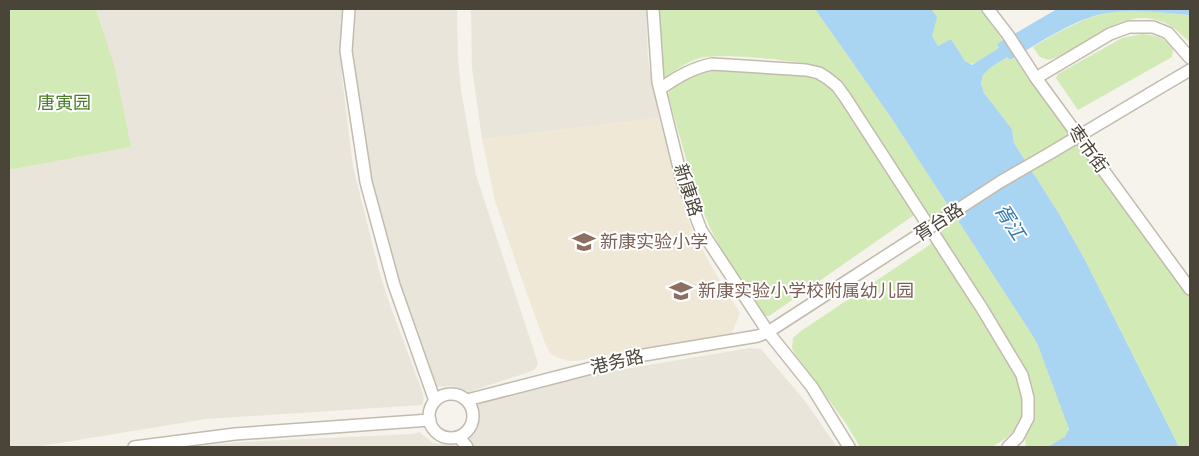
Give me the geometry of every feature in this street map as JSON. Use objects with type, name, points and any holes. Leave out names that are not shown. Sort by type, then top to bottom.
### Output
[{"type":"street","points":[[349,9],[346,51],[366,182],[394,285],[435,401]]},
{"type":"street","name":"新康路","points":[[653,9],[653,29],[660,89],[682,180],[701,230],[768,332],[812,387],[850,447]]},
{"type":"street","name":"枣市街","points":[[988,9],[1190,289]]},
{"type":"street","points":[[1036,78],[1110,34],[1129,27],[1153,27],[1168,32],[1190,58]]},
{"type":"street","points":[[660,89],[687,72],[712,64],[806,70],[819,73],[837,86],[978,302],[1022,374],[1028,398],[1028,418],[1018,437],[1008,447]]},
{"type":"street","name":"胥台路","points":[[768,332],[1000,182],[1190,70]]},
{"type":"street","name":"港务路","points":[[467,400],[638,356],[758,336],[768,332]]},
{"type":"street","points":[[447,394],[461,396],[467,400],[474,413],[473,421],[465,433],[451,438],[437,433],[432,427],[429,413],[435,401],[447,394]]},
{"type":"street","points":[[134,447],[235,434],[430,420]]},
{"type":"street","points":[[458,437],[467,447]]},
{"type":"shaded area","points":[[96,9],[342,9],[342,77],[353,167],[380,274],[424,398],[422,405],[206,419],[35,447],[9,447],[9,170],[131,147]]},
{"type":"shaded area","points":[[353,9],[457,9],[461,90],[476,175],[538,363],[532,371],[469,392],[451,386],[435,387],[379,231],[355,87],[352,52]]},
{"type":"shaded area","points":[[471,9],[646,9],[648,60],[659,118],[482,139],[472,68]]},
{"type":"shaded area","name":"新康实验小学","points":[[659,118],[682,202],[692,230],[740,313],[732,333],[576,361],[556,357],[551,354],[546,346],[495,201],[482,139]]},
{"type":"shaded area","points":[[750,348],[761,349],[805,401],[837,447],[186,447],[242,442],[413,434],[419,432],[433,443],[458,445],[466,441],[476,429],[479,412],[476,403],[559,380]]},
{"type":"green space","name":"唐寅园","points":[[9,9],[96,9],[115,68],[131,147],[9,170]]},
{"type":"green space","points":[[657,9],[815,9],[890,116],[1037,343],[1068,425],[1066,436],[1050,444],[1050,447],[1026,447],[1025,438],[1028,429],[1027,375],[1012,347],[845,88],[825,70],[813,65],[781,60],[724,56],[700,58],[685,64],[663,79]]},
{"type":"green space","points":[[931,9],[980,9],[1003,41],[997,44],[999,48],[981,60],[970,64],[962,57],[951,39],[938,46],[932,36]]},
{"type":"green space","points":[[1116,11],[1145,11],[1190,15],[1190,42],[1169,25],[1153,19],[1137,18],[1107,29],[1064,54],[1049,60],[1040,57],[1033,47],[1083,20]]},
{"type":"green space","points":[[1142,34],[1156,36],[1168,43],[1173,50],[1172,57],[1078,110],[1056,78],[1058,74],[1122,38]]},
{"type":"green space","points":[[1007,57],[1010,60],[1014,58],[1084,146],[1190,295],[1190,447],[1179,447],[1085,260],[1058,212],[1014,143],[1012,129],[984,93],[981,83],[983,75]]},
{"type":"green space","points":[[721,69],[805,73],[822,79],[835,92],[917,213],[769,316],[763,316],[751,305],[710,228],[695,191],[668,94],[684,78],[706,71]]},
{"type":"green space","points":[[934,242],[1016,376],[1022,394],[1023,411],[1021,418],[1014,430],[1004,440],[991,447],[860,447],[845,422],[795,354],[792,348],[793,338]]},
{"type":"water","name":"胥江","points":[[815,9],[931,9],[937,17],[932,36],[938,46],[951,39],[965,61],[972,65],[999,48],[997,44],[1057,9],[1190,9],[1190,15],[1123,11],[1085,19],[1059,31],[1010,60],[1007,57],[983,75],[981,83],[984,93],[1012,129],[1014,143],[1058,212],[1085,260],[1179,447],[1050,447],[1050,445],[1065,437],[1069,429],[1037,343],[890,116]]},
{"type":"place","name":"新康实验小学","points":[[584,242]]},
{"type":"place","name":"新康实验小学校附属幼儿园","points":[[681,291]]}]
